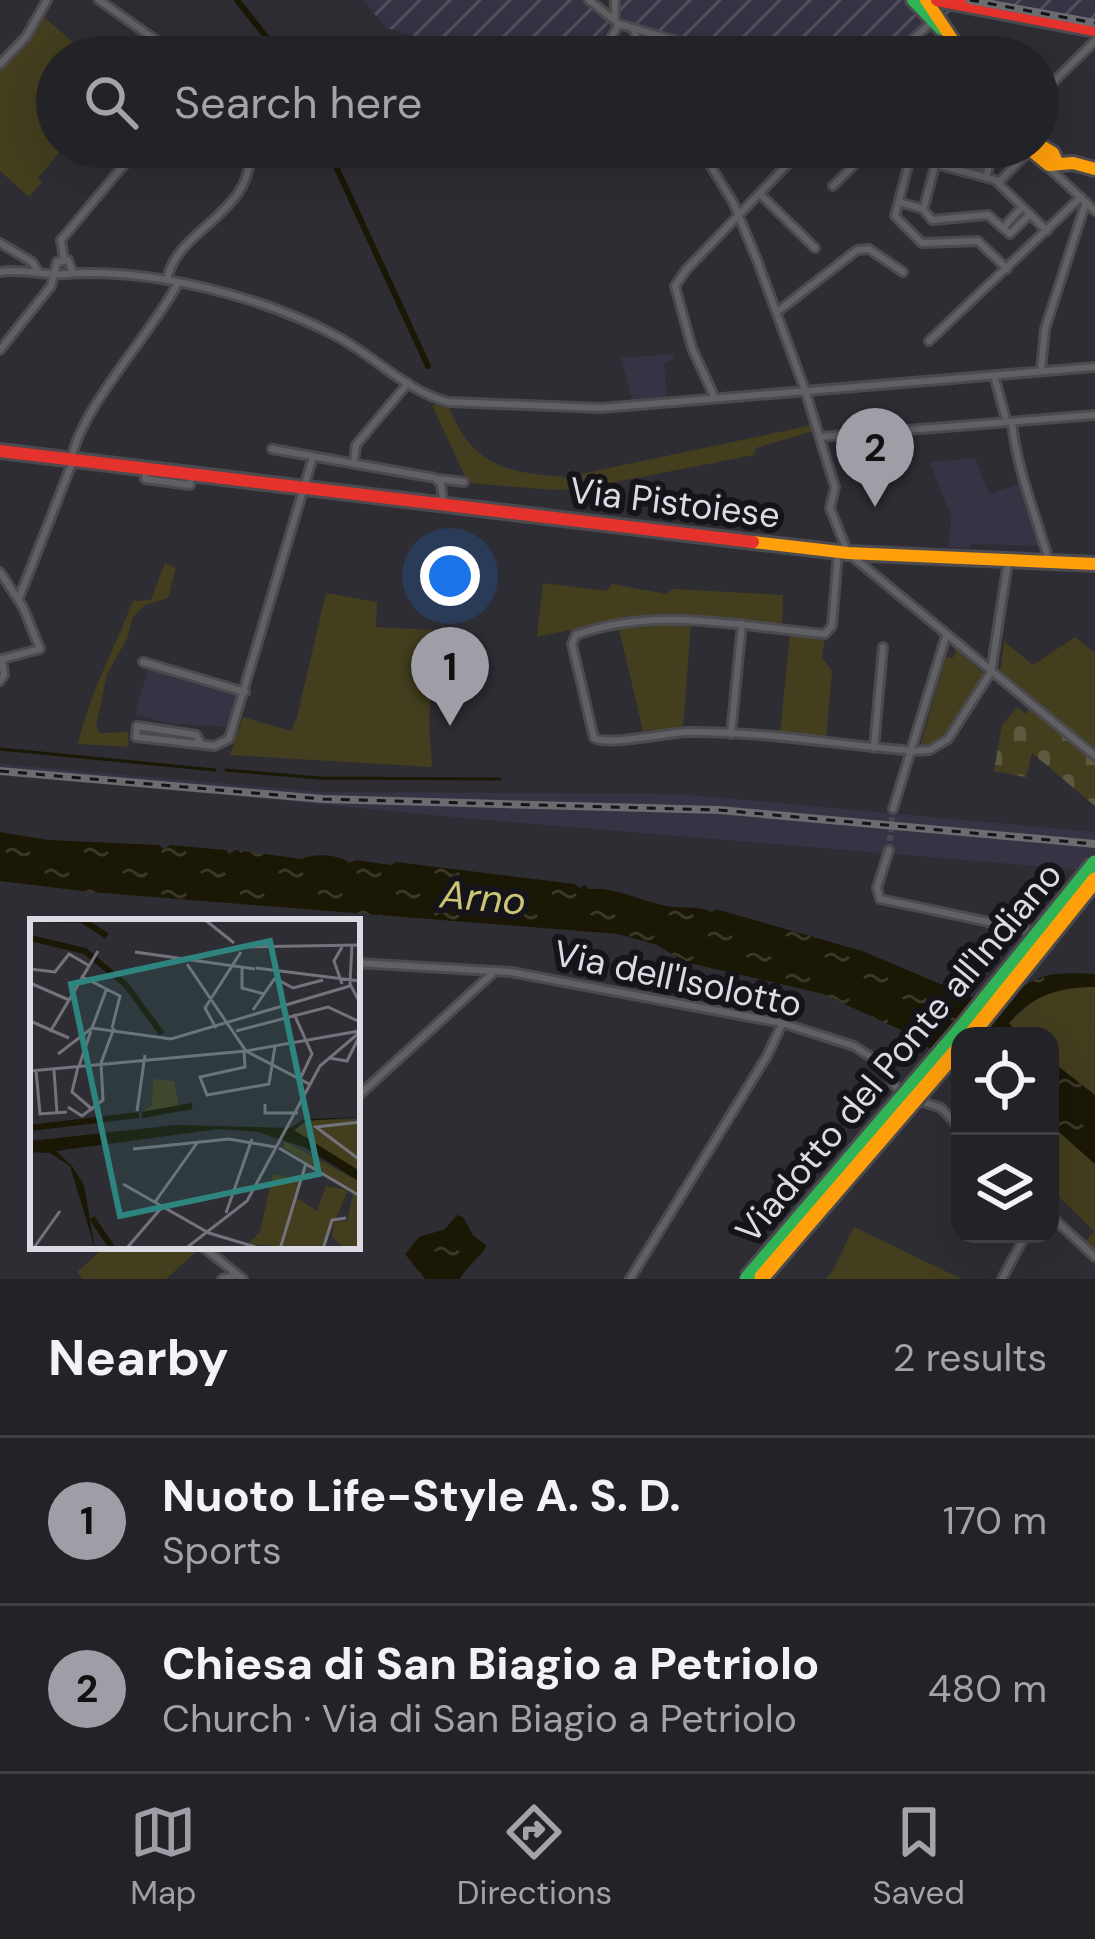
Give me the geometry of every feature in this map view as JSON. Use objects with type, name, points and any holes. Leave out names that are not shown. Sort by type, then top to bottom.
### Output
[{"type":"main road","points":[[913,0],[939,14],[1095,30]]},
{"type":"main road","points":[[1059,164],[1095,169]]},
{"type":"main road","name":"Via Pistoiese","points":[[0,449],[843,552],[1095,562]]},
{"type":"main road","name":"Via Pistoiese","points":[[71,459],[300,487]]},
{"type":"main road","name":"Viadotto del Ponte all'Indiano","points":[[747,1279],[965,1024],[1095,862]]},
{"type":"main road","name":"Viadotto del Ponte all'Indiano","points":[[977,1027],[1095,880]]},
{"type":"main road","name":"Viadotto del Ponte all'Indiano","points":[[760,1279],[951,1057]]},
{"type":"street","points":[[0,64],[26,38],[47,0]]},
{"type":"street","points":[[100,0],[150,36]]},
{"type":"street","points":[[590,0],[618,23],[660,36]]},
{"type":"street","points":[[611,36],[618,23],[615,0]]},
{"type":"street","points":[[915,36],[939,14]]},
{"type":"street","points":[[633,28],[636,36]]},
{"type":"street","points":[[1059,76],[1095,41]]},
{"type":"street","points":[[72,271],[61,240],[122,168]]},
{"type":"street","points":[[167,280],[182,252],[224,212],[245,182],[247,168]]},
{"type":"street","points":[[711,168],[738,215],[777,312],[836,490],[830,508],[843,552],[829,632],[692,620],[639,621],[582,632],[572,644],[598,742],[675,733],[731,734],[929,750],[948,739],[992,672],[1008,559]]},
{"type":"street","points":[[716,398],[700,370],[675,289],[686,270],[784,168]]},
{"type":"street","points":[[833,186],[851,168]]},
{"type":"street","points":[[908,168],[895,216],[922,243],[979,241],[1007,270]]},
{"type":"street","points":[[923,208],[934,168]]},
{"type":"street","points":[[951,168],[998,183],[1048,231]]},
{"type":"street","points":[[986,177],[988,168]]},
{"type":"street","points":[[998,183],[1012,168]]},
{"type":"street","points":[[1055,168],[1095,211]]},
{"type":"street","points":[[1055,168],[1066,184]]},
{"type":"street","points":[[760,194],[815,248]]},
{"type":"street","points":[[929,340],[1083,200]]},
{"type":"street","points":[[1041,370],[1045,329],[1083,200]]},
{"type":"street","points":[[899,202],[923,208],[932,220],[988,215],[1010,234],[1030,214]]},
{"type":"street","points":[[1003,228],[1022,207]]},
{"type":"street","points":[[0,243],[32,262],[38,271]]},
{"type":"street","points":[[777,312],[861,249],[869,249],[903,272]]},
{"type":"street","points":[[0,350],[57,273],[56,264],[64,259]]},
{"type":"street","points":[[0,272],[72,271],[167,280],[299,317],[448,403],[590,409],[1095,367]]},
{"type":"street","points":[[19,598],[94,408],[178,283]]},
{"type":"street","points":[[995,377],[1049,561]]},
{"type":"street","points":[[354,462],[356,446],[409,382]]},
{"type":"street","points":[[820,437],[1095,415]]},
{"type":"street","points":[[272,449],[464,482]]},
{"type":"street","points":[[205,745],[196,735],[137,725],[136,737],[205,745],[219,746],[229,739],[300,487],[314,457]]},
{"type":"street","points":[[437,479],[443,504]]},
{"type":"street","points":[[843,552],[1095,756]]},
{"type":"street","points":[[0,572],[19,598],[40,649],[2,659],[0,681]]},
{"type":"street","points":[[731,734],[742,624]]},
{"type":"street","points":[[893,809],[946,636]]},
{"type":"street","points":[[874,748],[883,647]]},
{"type":"street","points":[[143,662],[244,692]]},
{"type":"street","points":[[890,850],[877,888],[880,898],[1061,939]]},
{"type":"street","name":"Via dell'Isolotto","points":[[360,963],[496,971],[782,1023],[854,1046],[880,1064],[896,1088]]},
{"type":"street","points":[[360,1094],[496,971]]},
{"type":"street","points":[[630,1279],[767,1056],[782,1023]]},
{"type":"street","points":[[914,1099],[940,1108],[951,1119]]},
{"type":"street","points":[[1059,1223],[1095,1257]]},
{"type":"street","points":[[1002,1279],[1021,1243]]},
{"type":"street","points":[[206,1249],[240,1277]]},
{"type":"street","points":[[222,1279],[240,1277]]},
{"type":"shaded area","points":[[363,0],[598,0],[607,8],[611,0],[1095,0],[1095,38],[951,12],[923,36],[670,36],[639,27],[609,26],[603,36],[414,36],[386,28]]},
{"type":"shaded area","points":[[672,354],[674,359],[664,363],[667,398],[633,402],[621,358]]},
{"type":"shaded area","points":[[975,458],[989,494],[1022,483],[1040,546],[949,547],[951,517],[930,462]]},
{"type":"shaded area","points":[[149,666],[239,692],[229,727],[166,723],[135,714]]},
{"type":"shaded area","points":[[0,764],[322,792],[679,794],[1095,832],[1095,871],[0,773]]},
{"type":"green space","points":[[44,17],[66,36],[36,36],[36,168],[46,168],[29,197],[0,171],[0,69],[31,39]]},
{"type":"green space","points":[[432,405],[449,407],[468,442],[494,463],[527,473],[567,477],[813,425],[814,431],[756,448],[754,455],[555,490],[468,483]]},
{"type":"green space","points":[[165,563],[176,568],[168,598],[145,605],[132,618],[128,637],[107,674],[96,726],[99,733],[128,732],[129,747],[78,744],[133,601],[151,600]]},
{"type":"green space","points":[[543,583],[607,591],[612,584],[666,594],[673,589],[783,595],[782,625],[659,618],[537,637]]},
{"type":"green space","points":[[326,593],[377,602],[376,627],[434,630],[432,767],[230,755],[243,717],[291,731]]},
{"type":"green space","points":[[691,623],[683,728],[643,731],[619,629]]},
{"type":"green space","points":[[790,634],[825,638],[822,658],[832,671],[826,738],[780,734]]},
{"type":"green space","points":[[1075,637],[1095,653],[1095,752],[1000,674],[1004,641],[1033,665]]},
{"type":"green space","points":[[956,649],[984,674],[950,729],[920,746],[946,657],[953,658]]},
{"type":"green space","points":[[1018,707],[1025,714],[1031,707],[1095,760],[1095,806],[1032,753],[1026,777],[994,771],[1002,725]]},
{"type":"green space","points":[[1095,987],[1095,1095],[1059,1067],[1059,1027],[1012,1027],[1009,1023],[1040,995]]},
{"type":"green space","points":[[1059,1132],[1095,1164],[1095,1252],[1085,1242],[1094,1231],[1059,1197]]},
{"type":"green space","points":[[854,1227],[962,1279],[825,1279]]},
{"type":"green space","points":[[103,1249],[199,1249],[166,1279],[83,1279],[77,1272]]},
{"type":"water","name":"Arno","points":[[0,832],[48,840],[226,850],[229,854],[236,850],[302,859],[326,855],[349,863],[396,862],[585,885],[663,905],[716,909],[862,951],[993,1006],[1001,1006],[1034,980],[1054,974],[1095,974],[1095,987],[1037,999],[1009,1023],[1012,1027],[951,1027],[951,1062],[901,1030],[823,994],[685,962],[657,945],[618,934],[0,881]]},
{"type":"water","points":[[1059,1067],[1095,1095],[1095,1164],[1059,1132]]},
{"type":"water","points":[[457,1215],[487,1246],[460,1279],[425,1279],[405,1254],[419,1237],[445,1229]]},
{"type":"waterway","points":[[237,0],[265,36]]},
{"type":"waterway","points":[[337,168],[428,366]]},
{"type":"waterway","points":[[0,749],[215,770]]},
{"type":"waterway","points":[[226,770],[320,778],[500,779]]},
{"type":"tunnel","points":[[889,850],[893,809]]},
{"type":"railway","points":[[970,0],[1095,23]]},
{"type":"railway","points":[[0,771],[323,799],[719,810],[1095,844]]},
{"type":"traffic: fast","points":[[913,0],[941,29]]},
{"type":"traffic: fast","points":[[747,1279],[1095,863]]},
{"type":"traffic: slow","points":[[926,0],[950,36]]},
{"type":"traffic: slow","points":[[1059,164],[1095,169]]},
{"type":"traffic: slow","points":[[753,542],[848,553],[1095,564]]},
{"type":"traffic: slow","points":[[977,1027],[1095,880]]},
{"type":"traffic: slow","points":[[762,1277],[951,1057]]},
{"type":"traffic: jam","points":[[937,0],[1095,30]]},
{"type":"traffic: jam","points":[[0,451],[753,542]]},
{"type":"place","name":"Chiesa di San Biagio a Petriolo","points":[[875,507]]},
{"type":"place","name":"Nuoto Life-Style A. S. D.","points":[[450,726]]}]
